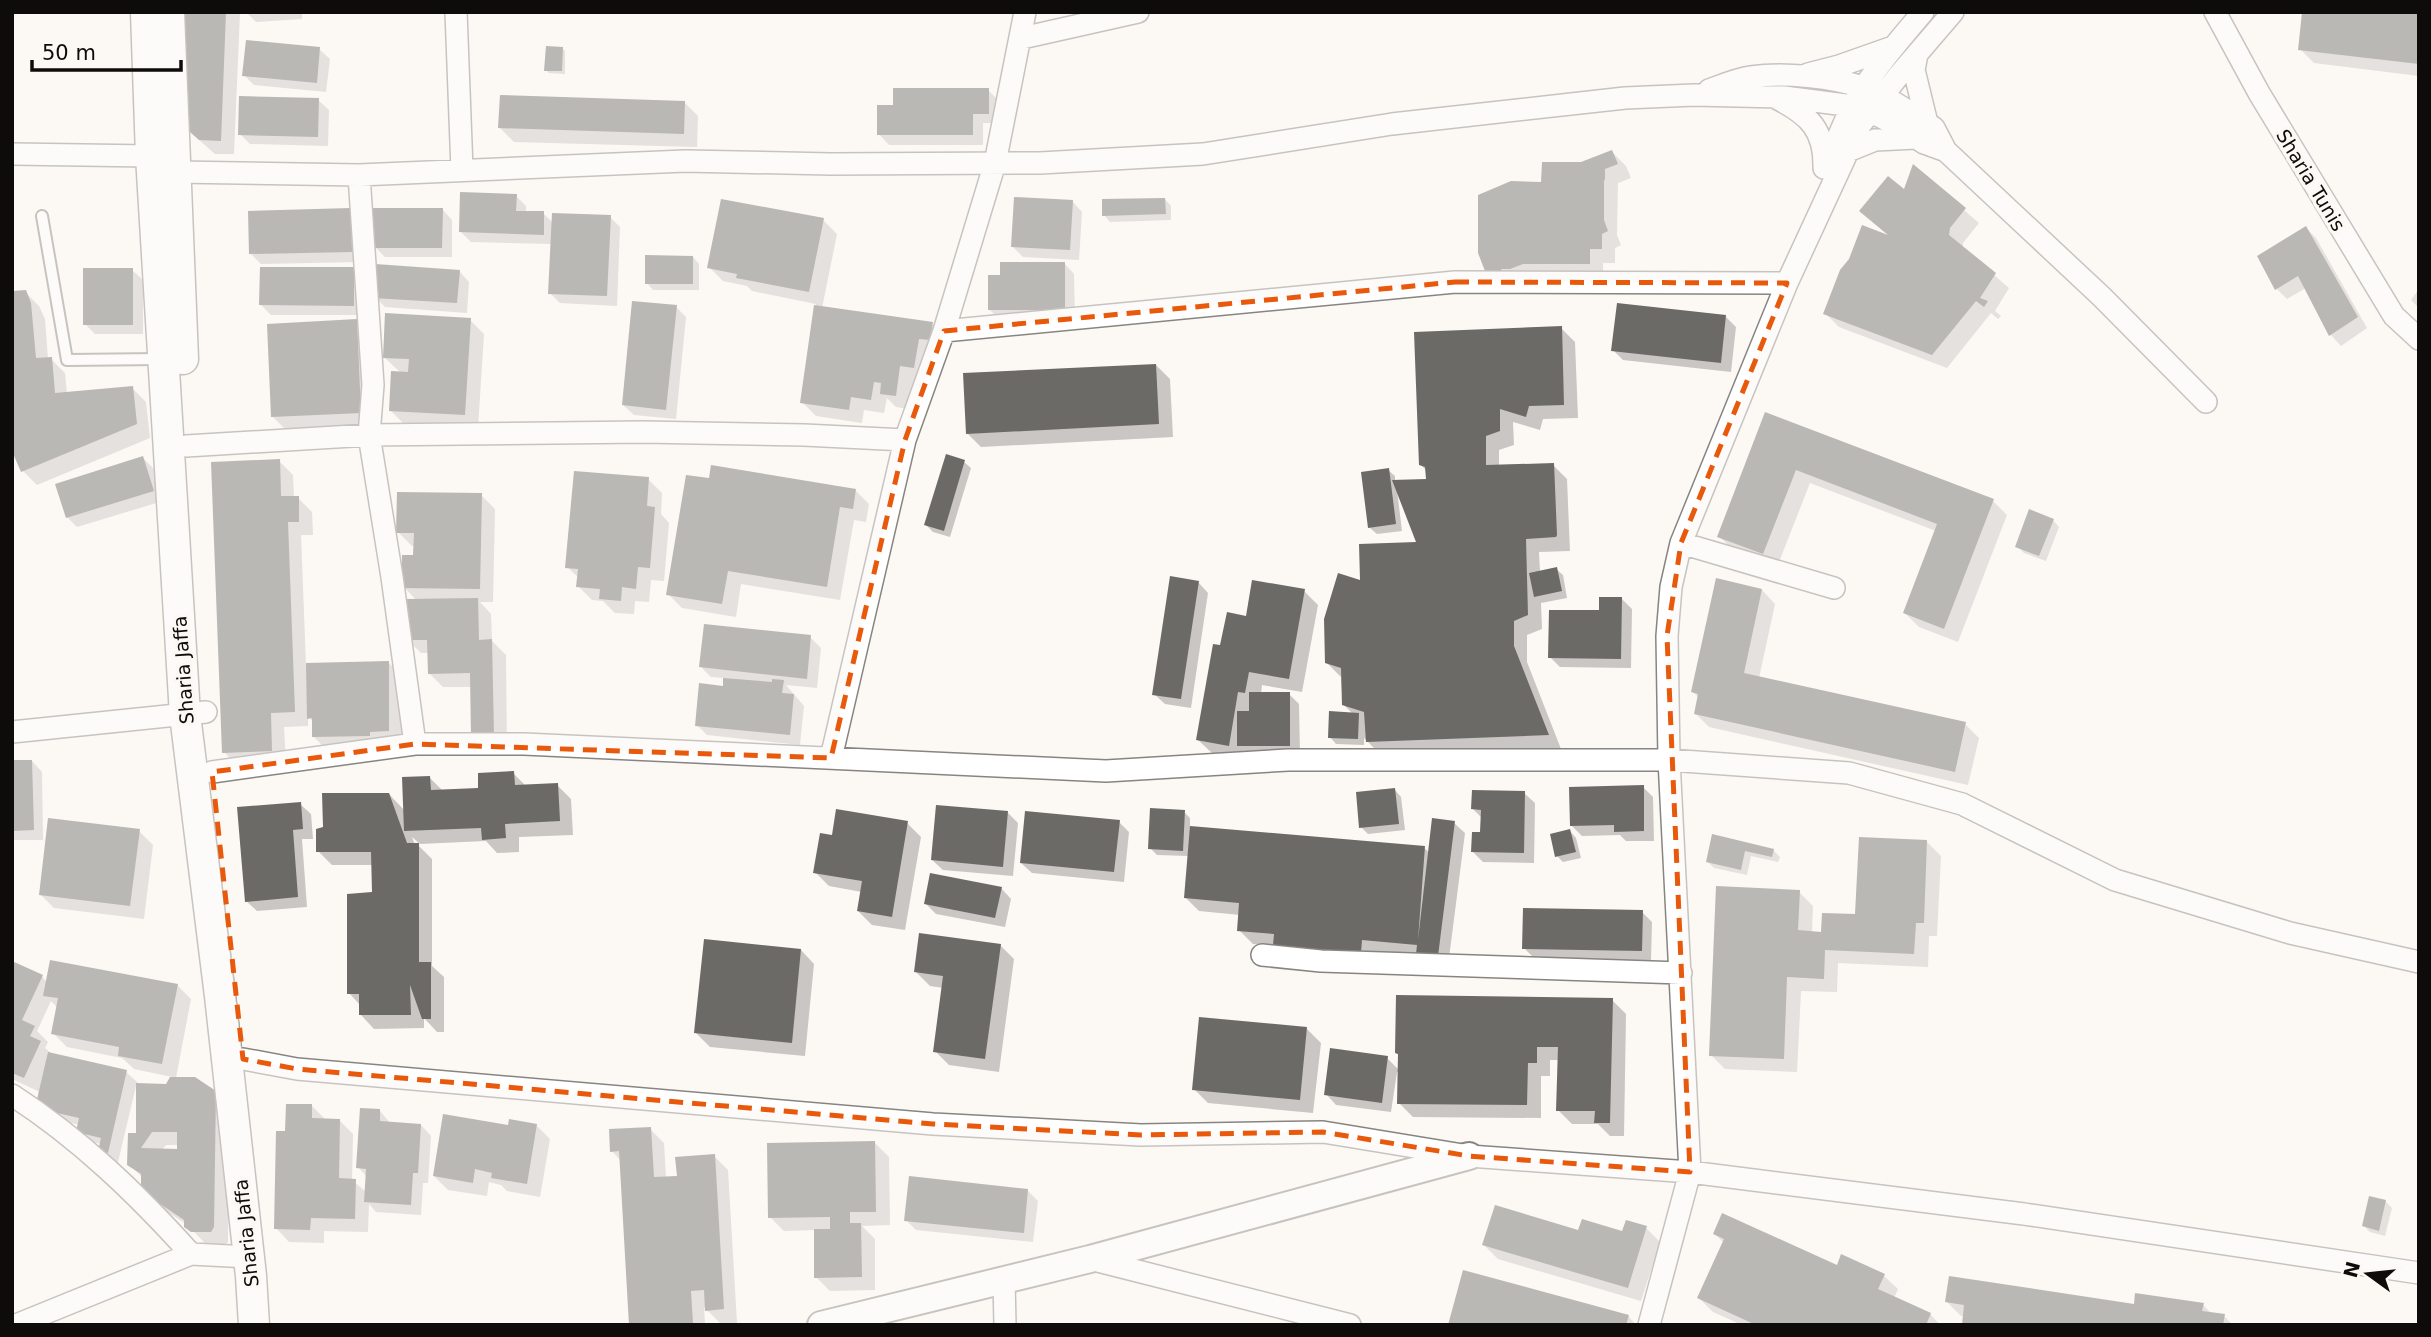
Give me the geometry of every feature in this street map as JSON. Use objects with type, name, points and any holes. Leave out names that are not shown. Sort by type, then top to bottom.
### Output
[{"type":"main road","name":"Sharia Jaffa","points":[[146,12],[164,164],[186,446],[196,714],[212,772],[267,1256],[272,1325]]},
{"type":"main road","name":"Sharia Jaffa","points":[[169,12],[164,164],[163,359],[220,996],[254,1325]]},
{"type":"street","points":[[456,12],[462,170]]},
{"type":"street","points":[[831,758],[905,440],[944,331],[995,163],[1022,38],[1025,12]]},
{"type":"street","points":[[1022,38],[1138,12]]},
{"type":"street","points":[[1787,283],[1824,171],[1868,100],[1893,47],[1923,12]]},
{"type":"street","points":[[1649,1325],[1690,1172],[1669,760],[1667,636],[1671,587],[1681,543],[1787,283],[1860,125],[1868,100],[1917,54],[1953,12]]},
{"type":"street","name":"Sharia Tunis","points":[[2215,12],[2259,93],[2394,316],[2419,339]]},
{"type":"street","points":[[1694,95],[1749,77],[1795,76],[1839,66],[1893,47]]},
{"type":"street","points":[[1917,54],[1913,69],[1921,130]]},
{"type":"street","points":[[1795,76],[1868,100],[1921,130]]},
{"type":"street","points":[[12,153],[359,175],[685,161],[995,163],[1203,154],[1392,124],[1626,98],[1694,95],[1827,101],[1868,100]]},
{"type":"street","points":[[1773,97],[1803,114],[1812,123],[1823,143],[1824,171]]},
{"type":"street","points":[[1848,151],[1875,140],[1934,128],[1947,151],[2102,297],[2206,402]]},
{"type":"street","points":[[359,175],[373,385],[369,435],[415,744]]},
{"type":"street","points":[[944,331],[1455,282],[1787,283]]},
{"type":"street","points":[[186,446],[369,435],[643,432],[905,440]]},
{"type":"street","points":[[1681,543],[1834,588]]},
{"type":"street","points":[[12,732],[196,714]]},
{"type":"street","points":[[212,772],[415,744],[524,744],[1105,771],[1288,760],[1669,760],[1849,774],[1962,804],[2115,880],[2290,933],[2419,962]]},
{"type":"street","points":[[1262,955],[1321,961],[1681,973]]},
{"type":"street","points":[[243,1059],[297,1069],[933,1124],[1141,1135],[1323,1132],[1469,1157],[1690,1172],[2050,1218],[2419,1273]]},
{"type":"street","points":[[12,1095],[45,1116],[100,1160],[191,1254]]},
{"type":"street","points":[[821,1325],[1090,1259],[1469,1157]]},
{"type":"street","points":[[16,1325],[191,1254],[249,1257]]},
{"type":"street","points":[[1090,1259],[1350,1325]]},
{"type":"street","points":[[1004,1280],[1005,1325]]},
{"type":"lane","points":[[42,216],[67,360],[163,359]]},
{"type":"highlighted area","points":[[1455,282],[1787,283],[1681,543],[1667,636],[1690,1172],[1469,1156],[1323,1132],[1141,1135],[933,1124],[297,1069],[243,1059],[212,772],[415,744],[831,758],[905,440],[944,331]]},
{"type":"building","points":[[185,12],[226,12],[221,141],[199,140],[182,125]]},
{"type":"building","points":[[2302,12],[2419,12],[2419,64],[2298,50]]},
{"type":"building","points":[[246,40],[320,47],[317,83],[242,76]]},
{"type":"building","points":[[546,46],[563,47],[562,71],[544,71]]},
{"type":"building","points":[[893,88],[989,88],[989,114],[973,114],[973,135],[877,135],[877,105],[893,105]]},
{"type":"building","points":[[500,95],[685,101],[684,134],[498,128]]},
{"type":"building","points":[[239,96],[319,98],[318,137],[238,135]]},
{"type":"building","points":[[1612,150],[1618,164],[1605,169],[1604,220],[1608,231],[1602,234],[1602,249],[1590,249],[1590,264],[1523,264],[1501,269],[1502,271],[1485,271],[1478,253],[1478,195],[1511,181],[1541,182],[1542,162],[1581,162]]},
{"type":"building","points":[[1913,164],[1966,208],[1950,228],[1949,235],[1996,273],[1980,298],[1988,301],[1984,307],[1976,301],[1932,355],[1823,314],[1862,225],[1888,235],[1859,211],[1888,176],[1904,189]]},
{"type":"building","points":[[460,192],[517,194],[516,211],[544,211],[544,235],[459,232]]},
{"type":"building","points":[[1014,197],[1073,200],[1070,250],[1011,247]]},
{"type":"building","points":[[1165,198],[1166,214],[1102,216],[1102,199]]},
{"type":"building","points":[[721,199],[824,218],[809,292],[736,278],[737,274],[707,268]]},
{"type":"building","points":[[351,208],[352,252],[249,254],[248,211]]},
{"type":"building","points":[[373,208],[443,208],[442,248],[373,248]]},
{"type":"building","points":[[552,213],[611,215],[607,296],[548,294]]},
{"type":"building","points":[[2306,226],[2358,317],[2329,336],[2298,276],[2275,290],[2257,256]]},
{"type":"building","points":[[645,255],[693,256],[693,284],[645,284]]},
{"type":"building","points":[[1000,262],[1065,262],[1065,310],[988,310],[988,275],[1000,275]]},
{"type":"building","points":[[375,264],[460,270],[457,303],[373,298]]},
{"type":"building","points":[[260,267],[354,267],[354,306],[259,305]]},
{"type":"building","points":[[83,268],[133,268],[133,325],[83,325]]},
{"type":"building","points":[[26,290],[31,303],[36,358],[52,357],[55,393],[133,386],[137,424],[21,472],[12,451],[12,291]]},
{"type":"building","points":[[632,301],[677,305],[666,410],[622,405]]},
{"type":"building","points":[[1617,303],[1726,315],[1721,363],[1611,351]]},
{"type":"building","points":[[814,305],[933,322],[930,340],[919,339],[914,368],[900,366],[896,396],[880,394],[881,383],[874,382],[871,400],[851,397],[849,410],[800,403]]},
{"type":"building","points":[[385,313],[471,318],[465,415],[389,411],[391,371],[408,372],[409,359],[383,358]]},
{"type":"building","points":[[357,319],[361,413],[271,417],[267,324]]},
{"type":"building","points":[[1562,326],[1564,405],[1529,406],[1526,417],[1500,409],[1500,431],[1486,436],[1486,465],[1554,463],[1557,535],[1526,539],[1528,615],[1514,621],[1514,646],[1549,735],[1366,742],[1364,712],[1342,705],[1341,668],[1325,663],[1324,619],[1338,573],[1360,580],[1359,544],[1416,542],[1392,480],[1426,479],[1425,467],[1419,465],[1414,332]]},
{"type":"building","points":[[1156,364],[1159,424],[966,434],[963,373]]},
{"type":"building","points":[[1765,412],[1994,499],[1944,629],[1903,613],[1937,524],[1796,470],[1763,554],[1717,537]]},
{"type":"building","points":[[946,454],[965,460],[944,531],[924,525]]},
{"type":"building","points":[[143,456],[154,491],[66,518],[55,484]]},
{"type":"building","points":[[280,459],[281,496],[299,496],[299,522],[288,522],[295,712],[271,713],[272,751],[222,753],[211,462]]},
{"type":"building","points":[[711,465],[856,489],[853,509],[840,507],[827,587],[728,571],[722,604],[666,595],[686,475],[709,478]]},
{"type":"building","points":[[1389,468],[1396,524],[1368,528],[1361,472]]},
{"type":"building","points":[[574,471],[649,477],[647,506],[655,507],[650,568],[638,567],[636,589],[622,587],[621,601],[599,599],[600,589],[576,587],[578,569],[565,568]]},
{"type":"building","points":[[397,492],[482,493],[480,589],[402,588],[402,555],[413,555],[414,533],[396,533]]},
{"type":"building","points":[[2029,509],[2054,519],[2039,556],[2015,547]]},
{"type":"building","points":[[1557,567],[1562,591],[1534,597],[1529,573]]},
{"type":"building","points":[[1170,576],[1199,581],[1181,699],[1152,695]]},
{"type":"building","points":[[1716,578],[1762,589],[1744,673],[1966,722],[1955,772],[1694,714],[1698,694],[1691,692]]},
{"type":"building","points":[[1252,580],[1305,589],[1289,679],[1249,672],[1245,693],[1238,692],[1229,746],[1196,740],[1213,644],[1220,645],[1227,612],[1246,616]]},
{"type":"building","points":[[1599,597],[1622,597],[1621,659],[1548,658],[1549,610],[1599,610]]},
{"type":"building","points":[[478,598],[479,640],[492,639],[494,736],[471,737],[470,673],[428,674],[427,640],[406,640],[405,599]]},
{"type":"building","points":[[704,624],[811,635],[807,679],[699,667]]},
{"type":"building","points":[[389,661],[389,731],[370,732],[370,736],[312,737],[312,718],[307,719],[306,663]]},
{"type":"building","points":[[723,678],[772,682],[772,679],[784,680],[782,693],[794,694],[790,735],[695,726],[699,683],[723,686]]},
{"type":"building","points":[[1249,692],[1290,692],[1290,746],[1237,746],[1237,711],[1249,711]]},
{"type":"building","points":[[1329,711],[1359,713],[1358,739],[1328,738]]},
{"type":"building","points":[[12,760],[32,760],[34,830],[12,831]]},
{"type":"building","points":[[514,771],[515,785],[558,783],[560,821],[505,824],[506,838],[482,840],[481,828],[404,831],[402,777],[430,776],[431,790],[478,788],[478,773]]},
{"type":"building","points":[[1644,785],[1644,831],[1614,832],[1614,825],[1570,826],[1569,787]]},
{"type":"building","points":[[1395,788],[1399,824],[1359,828],[1356,792]]},
{"type":"building","points":[[1472,790],[1525,791],[1524,853],[1471,852],[1472,832],[1480,832],[1481,810],[1471,809]]},
{"type":"building","points":[[322,793],[389,793],[407,843],[419,843],[419,962],[431,962],[431,1019],[422,1019],[410,985],[411,1015],[359,1015],[359,994],[347,994],[347,894],[372,892],[371,852],[316,852],[316,829],[323,827]]},
{"type":"building","points":[[301,802],[303,829],[293,830],[298,897],[245,902],[237,807]]},
{"type":"building","points":[[936,805],[1008,811],[1003,867],[931,860]]},
{"type":"building","points":[[1150,808],[1185,810],[1183,851],[1148,849]]},
{"type":"building","points":[[836,809],[908,821],[892,917],[857,911],[862,881],[813,873],[820,833],[832,835]]},
{"type":"building","points":[[1025,811],[1120,820],[1114,872],[1020,863]]},
{"type":"building","points":[[48,818],[140,829],[130,906],[39,895]]},
{"type":"building","points":[[1432,818],[1455,821],[1438,956],[1416,954],[1417,945],[1362,940],[1361,953],[1273,945],[1274,934],[1237,931],[1239,903],[1184,898],[1190,826],[1425,846],[1418,940]]},
{"type":"building","points":[[1570,829],[1576,852],[1555,857],[1550,834]]},
{"type":"building","points":[[1712,834],[1774,849],[1772,857],[1745,851],[1741,870],[1706,862]]},
{"type":"building","points":[[1859,837],[1927,840],[1924,923],[1916,923],[1914,954],[1825,950],[1824,979],[1787,977],[1784,1059],[1709,1056],[1716,886],[1800,890],[1798,930],[1821,932],[1822,913],[1855,914]]},
{"type":"building","points":[[930,873],[1002,887],[995,918],[924,904]]},
{"type":"building","points":[[1523,908],[1643,910],[1642,951],[1522,949]]},
{"type":"building","points":[[919,933],[1001,944],[985,1059],[933,1052],[943,976],[914,972]]},
{"type":"building","points":[[704,939],[801,949],[792,1043],[694,1033]]},
{"type":"building","points":[[50,960],[178,984],[162,1064],[118,1056],[119,1047],[51,1034],[58,998],[43,996]]},
{"type":"building","points":[[12,961],[43,975],[22,1020],[35,1026],[30,1036],[41,1041],[24,1078],[12,1073]]},
{"type":"building","points":[[1396,995],[1613,998],[1610,1123],[1594,1123],[1595,1111],[1556,1111],[1558,1047],[1537,1047],[1537,1063],[1528,1063],[1527,1105],[1397,1104]]},
{"type":"building","points":[[1199,1017],[1307,1027],[1300,1100],[1192,1090]]},
{"type":"building","points":[[1330,1048],[1388,1056],[1382,1103],[1324,1095]]},
{"type":"building","points":[[48,1052],[127,1070],[108,1153],[98,1151],[101,1138],[76,1132],[79,1118],[35,1108]]},
{"type":"building","points":[[170,1077],[195,1077],[216,1091],[214,1227],[211,1232],[191,1232],[184,1227],[184,1220],[141,1191],[141,1174],[127,1165],[128,1133],[136,1133],[136,1083],[166,1084]],"holes":[[[152,1132],[177,1132],[177,1149],[141,1148]]]},
{"type":"building","points":[[286,1104],[312,1104],[312,1118],[340,1119],[339,1178],[356,1179],[355,1219],[311,1218],[310,1230],[274,1229],[276,1131],[285,1131]]},
{"type":"building","points":[[360,1108],[380,1109],[380,1121],[421,1124],[418,1173],[413,1173],[411,1205],[364,1202],[366,1169],[356,1168]]},
{"type":"building","points":[[443,1114],[508,1125],[509,1119],[537,1124],[527,1184],[491,1178],[492,1173],[475,1169],[473,1183],[433,1176]]},
{"type":"building","points":[[651,1127],[654,1177],[677,1176],[675,1157],[715,1154],[724,1309],[705,1311],[704,1290],[691,1291],[693,1323],[629,1325],[619,1151],[610,1152],[609,1129]]},
{"type":"building","points":[[875,1141],[876,1212],[850,1212],[850,1223],[861,1223],[862,1277],[814,1278],[814,1229],[830,1229],[830,1217],[768,1218],[767,1143]]},
{"type":"building","points":[[909,1176],[1028,1189],[1024,1233],[904,1221]]},
{"type":"building","points":[[2369,1196],[2386,1200],[2379,1231],[2362,1226]]},
{"type":"building","points":[[1495,1205],[1578,1230],[1582,1219],[1622,1231],[1626,1220],[1647,1226],[1628,1288],[1482,1245]]},
{"type":"building","points":[[1722,1213],[1837,1265],[1841,1254],[1885,1274],[1878,1289],[1931,1313],[1926,1325],[1756,1325],[1697,1298],[1724,1239],[1713,1234]]},
{"type":"building","points":[[1463,1270],[1629,1315],[1626,1325],[1448,1325]]},
{"type":"building","points":[[1949,1276],[2134,1304],[2135,1293],[2204,1303],[2202,1311],[2225,1314],[2223,1325],[1962,1325],[1964,1305],[1945,1302]]}]
